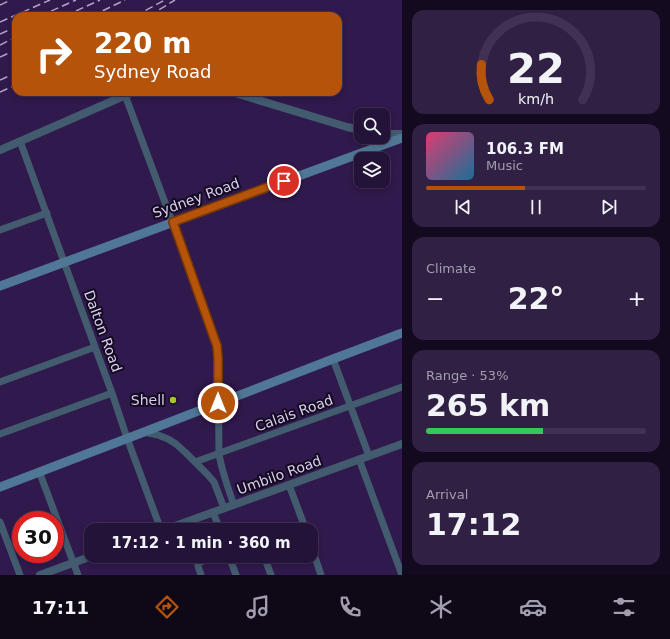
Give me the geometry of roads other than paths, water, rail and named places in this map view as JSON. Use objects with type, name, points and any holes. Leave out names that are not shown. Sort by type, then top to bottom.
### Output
[{"type":"main road","name":"Sydney Road","points":[[0,286],[402,138]]},
{"type":"main road","points":[[0,487],[402,334]]},
{"type":"street","points":[[0,150],[122,96]]},
{"type":"street","points":[[130,96],[217,346],[219,454],[224,479],[234,505]]},
{"type":"street","points":[[245,96],[354,128]]},
{"type":"street","points":[[390,134],[402,134]]},
{"type":"street","name":"Dalton Road","points":[[20,141],[127,438],[159,523]]},
{"type":"street","points":[[0,230],[46,213]]},
{"type":"street","points":[[0,382],[95,347]]},
{"type":"street","points":[[333,359],[369,456]]},
{"type":"street","name":"Calais Road","points":[[195,462],[402,387]]},
{"type":"street","points":[[0,434],[112,393]]},
{"type":"street","points":[[144,432],[168,439],[176,444],[195,462],[214,482],[224,508]]},
{"type":"street","name":"Umbilo Road","points":[[182,523],[402,444]]},
{"type":"street","points":[[359,459],[402,575]]},
{"type":"street","points":[[39,471],[78,575]]},
{"type":"street","points":[[289,485],[303,523]]},
{"type":"street","points":[[213,512],[217,523]]},
{"type":"street","points":[[0,522],[20,575]]},
{"type":"street","points":[[40,575],[84,559]]},
{"type":"street","points":[[198,563],[201,575]]},
{"type":"street","points":[[232,563],[236,575]]},
{"type":"street","points":[[267,563],[271,575]]},
{"type":"street","points":[[317,563],[321,575]]},
{"type":"railway","points":[[0,5],[11,0]]},
{"type":"railway","points":[[23,12],[50,0]]},
{"type":"railway","points":[[49,12],[76,0]]},
{"type":"railway","points":[[74,12],[100,0]]},
{"type":"railway","points":[[100,12],[125,0]]},
{"type":"railway","points":[[142,12],[165,0]]},
{"type":"railway","points":[[156,12],[175,0]]},
{"type":"railway","points":[[0,22],[12,17]]},
{"type":"railway","points":[[0,34],[12,29]]},
{"type":"railway","points":[[0,45],[12,39]]},
{"type":"railway","points":[[0,57],[12,52]]},
{"type":"railway","points":[[0,80],[12,75]]},
{"type":"railway","points":[[0,92],[12,87]]},
{"type":"place","name":"Shell","points":[[173,400]]}]
